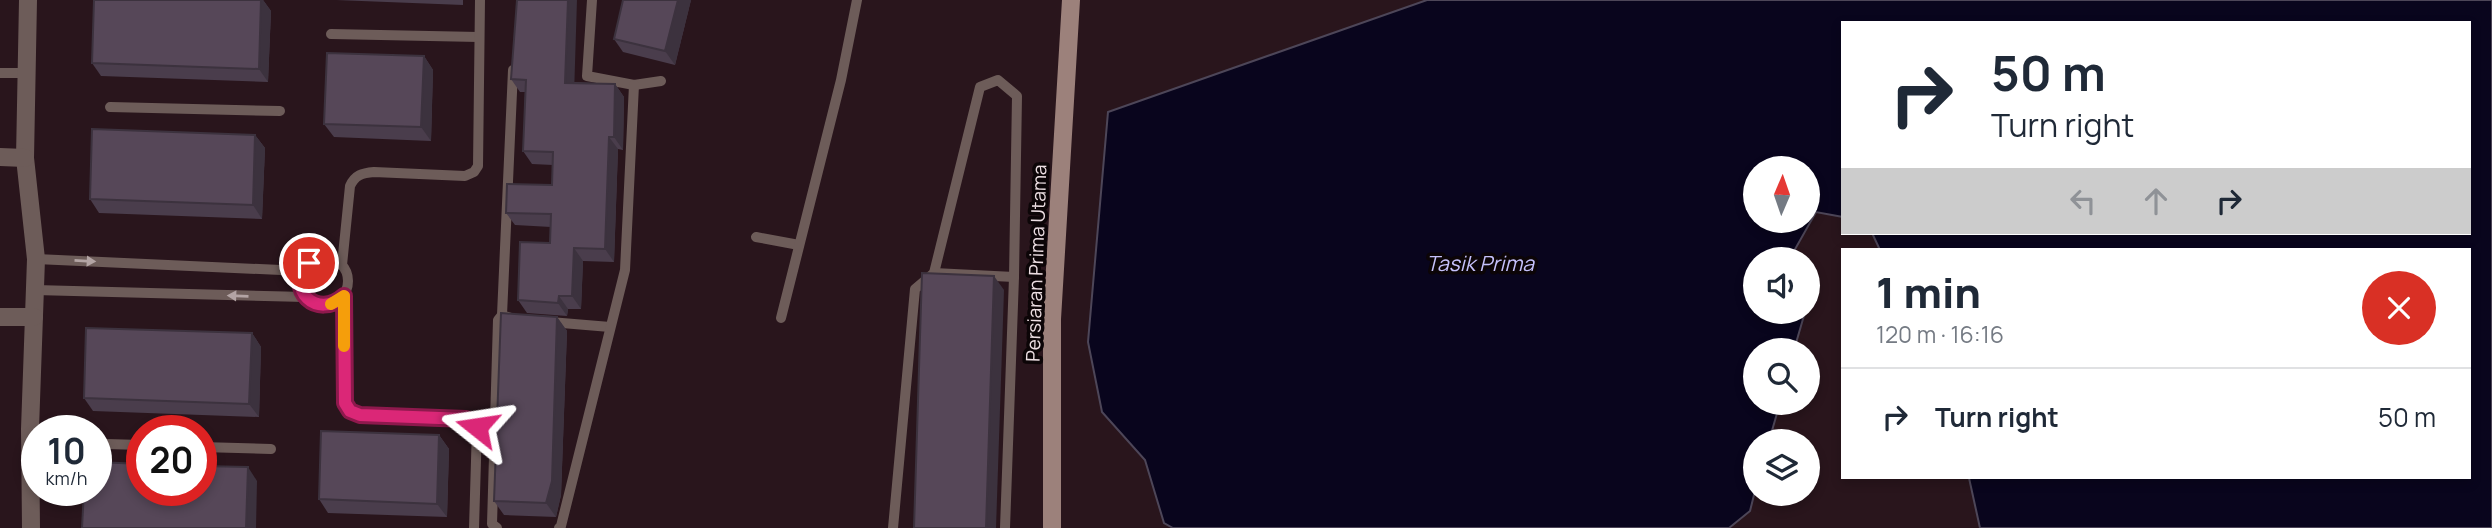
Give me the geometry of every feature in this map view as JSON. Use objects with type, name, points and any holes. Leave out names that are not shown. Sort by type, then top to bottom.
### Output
[{"type":"main road","name":"Persiaran Prima Utama","points":[[1052,528],[1052,319],[1070,0]]},
{"type":"street","points":[[28,0],[25,158],[36,259],[30,429],[31,528]]},
{"type":"street","points":[[0,158],[25,158]]},
{"type":"street","points":[[0,317],[34,317]]},
{"type":"lane","points":[[342,265],[349,186],[354,178],[363,173],[374,172],[465,176],[474,172],[478,166],[480,0]]},
{"type":"lane","points":[[592,0],[587,76],[634,85],[661,81]]},
{"type":"lane","points":[[781,318],[841,80],[856,0]]},
{"type":"lane","points":[[331,34],[479,37]]},
{"type":"lane","points":[[497,528],[492,524],[498,320],[502,315],[514,61]]},
{"type":"lane","points":[[0,73],[26,74]]},
{"type":"lane","points":[[893,528],[915,289],[934,273],[980,87],[998,80],[1017,96],[1005,528]]},
{"type":"lane","points":[[559,528],[625,270],[634,85]]},
{"type":"lane","points":[[110,107],[281,111]]},
{"type":"lane","points":[[756,237],[799,245]]},
{"type":"lane","points":[[306,298],[300,282],[309,263],[322,257],[336,260],[342,265],[349,280],[344,296],[345,403],[350,411],[360,415],[466,419],[477,427],[474,528]]},
{"type":"lane","points":[[36,259],[303,271]]},
{"type":"lane","points":[[934,273],[1014,277]]},
{"type":"lane","points":[[35,290],[306,298],[313,303],[330,305],[344,296]]},
{"type":"lane","points":[[502,315],[523,319]]},
{"type":"lane","points":[[536,320],[610,327]]},
{"type":"lane","points":[[217,447],[271,449]]},
{"type":"water","name":"Tasik Prima","points":[[1427,0],[2492,0],[2492,528],[1980,528],[1969,479],[2471,479],[2471,248],[1879,248],[1873,235],[2471,235],[2471,21],[1841,21],[1841,217],[1820,213],[1820,156],[1743,156],[1743,233],[1804,233],[1796,247],[1743,247],[1743,324],[1802,324],[1797,338],[1743,338],[1743,415],[1777,415],[1772,429],[1743,429],[1743,506],[1751,506],[1750,511],[1729,528],[1173,528],[1164,523],[1145,460],[1102,412],[1088,342],[1108,112]]},
{"type":"building","points":[[94,0],[261,0],[259,69],[92,63]]},
{"type":"building","points":[[517,0],[568,0],[565,83],[615,84],[614,137],[609,137],[605,249],[574,248],[572,296],[559,296],[558,303],[518,300],[520,242],[550,243],[551,214],[506,213],[507,184],[552,185],[553,152],[523,151],[526,80],[511,79]]},
{"type":"building","points":[[623,0],[678,0],[665,51],[614,39]]},
{"type":"building","points":[[327,53],[424,56],[421,127],[324,124]]},
{"type":"building","points":[[92,129],[255,135],[253,205],[90,199]]},
{"type":"building","points":[[922,273],[994,276],[986,528],[914,528]]},
{"type":"building","points":[[501,313],[557,317],[552,481],[546,503],[494,501]]},
{"type":"building","points":[[86,328],[252,333],[249,404],[84,398]]},
{"type":"building","points":[[321,431],[439,435],[437,504],[319,499]]},
{"type":"building","points":[[112,463],[126,463],[126,506],[217,506],[217,466],[248,467],[246,528],[82,528],[83,506],[112,506]]},
{"type":"slow traffic","points":[[331,304],[344,296],[344,346]]},
{"type":"route","points":[[309,263],[304,268],[300,282],[306,298],[313,303],[330,305],[344,296],[345,403],[350,411],[360,415],[466,419],[477,427]]}]
